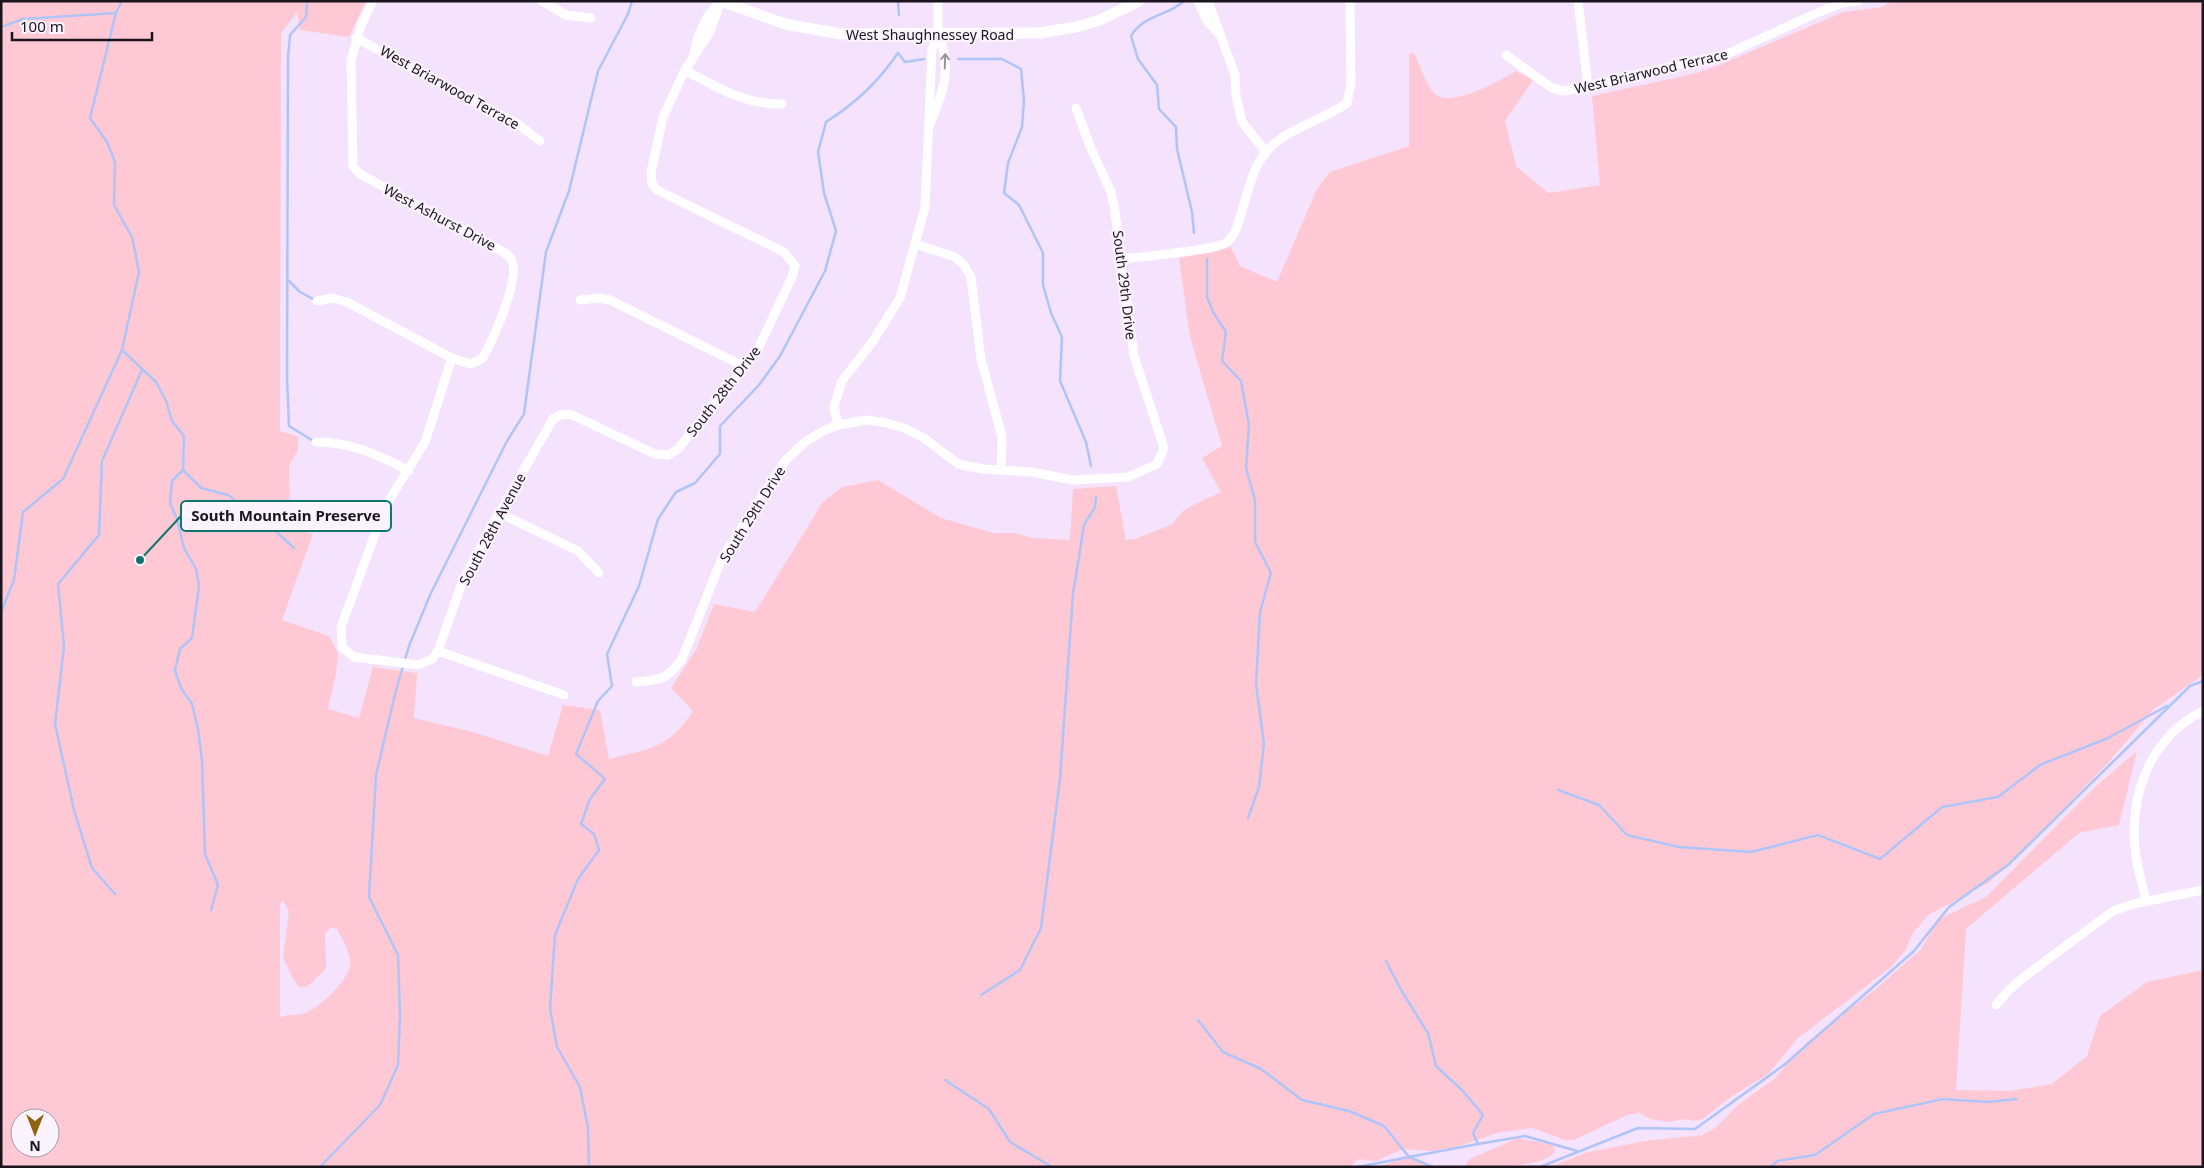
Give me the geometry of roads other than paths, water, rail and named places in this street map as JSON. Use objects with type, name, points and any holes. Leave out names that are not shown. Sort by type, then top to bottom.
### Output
[{"type":"street","points":[[356,38],[373,1]]},
{"type":"street","points":[[542,1],[566,14],[590,18]]},
{"type":"street","points":[[721,1],[685,70],[747,100],[766,104],[782,104]]},
{"type":"street","name":"West Shaughnessey Road","points":[[721,1],[785,24],[827,33],[938,34],[1032,33],[1057,30],[1100,20],[1138,1]]},
{"type":"street","points":[[838,425],[834,407],[842,381],[873,341],[900,298],[925,207],[932,50],[938,34],[938,1]]},
{"type":"street","points":[[1198,1],[1208,21],[1218,34]]},
{"type":"street","points":[[1208,1],[1218,34],[1235,75],[1236,95],[1242,122],[1266,152]]},
{"type":"street","points":[[1122,259],[1213,247],[1228,242],[1235,230],[1254,175],[1266,152],[1299,126],[1336,110],[1347,103],[1351,83],[1350,1]]},
{"type":"street","points":[[1578,1],[1588,86]]},
{"type":"street","name":"West Briarwood Terrace","points":[[1506,55],[1559,92],[1727,54],[1817,13],[1842,3],[1858,1]]},
{"type":"street","points":[[929,128],[942,97],[944,79],[945,49],[938,34]]},
{"type":"street","name":"West Briarwood Terrace","points":[[356,38],[518,124],[540,141]]},
{"type":"street","name":"West Ashurst Drive","points":[[356,38],[351,60],[353,167],[360,174],[502,251],[512,260],[513,268],[508,296],[497,331],[482,359],[470,364],[452,358]]},
{"type":"street","name":"South 28th Drive","points":[[560,415],[570,414],[580,418],[655,454],[668,454],[678,449],[757,351],[792,277],[795,266],[784,252],[657,190],[652,184],[651,173],[663,117],[685,70]]},
{"type":"street","points":[[932,78],[944,79]]},
{"type":"street","name":"South 29th Drive","points":[[636,682],[666,678],[675,669],[682,660],[722,558],[785,462],[806,441],[838,425],[866,420],[887,422],[924,438],[958,464],[983,469],[1031,472],[1086,481],[1128,477],[1157,464],[1164,448],[1134,356],[1122,259],[1111,192],[1090,146],[1076,108]]},
{"type":"street","points":[[915,244],[955,257],[964,265],[971,277],[981,359],[1002,437],[1001,470]]},
{"type":"street","points":[[317,301],[332,298],[347,302],[452,358],[425,442],[409,471],[385,507],[341,627],[342,647],[354,657],[419,665],[426,662],[438,651],[564,695]]},
{"type":"street","points":[[580,300],[599,298],[610,300],[745,367]]},
{"type":"street","name":"South 28th Avenue","points":[[438,651],[462,583],[499,513],[553,420],[560,415]]},
{"type":"street","points":[[316,442],[334,442],[372,452],[409,471]]},
{"type":"street","points":[[499,513],[578,551],[599,573]]},
{"type":"street","points":[[2146,901],[2136,856],[2134,822],[2137,795],[2142,778],[2165,741],[2181,724],[2203,711]]},
{"type":"street","points":[[1996,1005],[2009,990],[2113,911],[2146,901],[2203,890]]},
{"type":"waterway","points":[[122,1],[116,13],[90,118],[107,142],[115,162],[114,205],[132,237],[139,272],[122,350],[156,382],[166,401],[172,421],[184,436],[183,470],[172,481],[170,503],[177,519],[184,548],[196,569],[199,586],[192,638],[180,649],[175,670],[181,688],[192,704],[198,729],[202,761],[205,854],[218,885],[211,910]]},
{"type":"waterway","points":[[307,1],[306,17],[290,35],[288,57],[287,377],[289,426],[315,442]]},
{"type":"waterway","points":[[320,1167],[380,1105],[398,1065],[400,1016],[398,955],[369,897],[376,775],[396,690],[409,646],[430,595],[507,441],[524,414],[546,252],[569,191],[598,71],[628,14],[632,1]]},
{"type":"waterway","points":[[898,1],[899,15]]},
{"type":"waterway","points":[[1184,1],[1171,10],[1142,24],[1131,36],[1138,59],[1157,85],[1159,109],[1176,127],[1177,149],[1192,212],[1194,233]]},
{"type":"waterway","points":[[1,27],[23,19],[116,13]]},
{"type":"waterway","points":[[589,1167],[588,1128],[580,1087],[557,1047],[550,1008],[555,935],[578,879],[599,850],[594,834],[581,824],[590,799],[605,779],[576,754],[598,701],[612,686],[607,654],[639,586],[658,519],[676,492],[695,483],[720,454],[720,426],[759,385],[780,356],[825,271],[836,231],[824,193],[818,152],[826,122],[866,91],[898,53],[905,62],[924,59]]},
{"type":"waterway","points":[[958,59],[1002,59],[1021,69],[1024,101],[1022,127],[1008,163],[1004,193],[1019,205],[1043,253],[1043,285],[1051,313],[1062,337],[1060,381],[1086,442],[1091,466]]},
{"type":"waterway","points":[[1207,259],[1207,297],[1213,312],[1226,332],[1222,361],[1241,381],[1249,425],[1246,468],[1255,500],[1255,542],[1271,573],[1260,612],[1256,684],[1264,744],[1259,787],[1248,818]]},
{"type":"waterway","points":[[288,280],[300,292],[315,300]]},
{"type":"waterway","points":[[1,612],[14,580],[23,512],[63,479],[122,350]]},
{"type":"waterway","points":[[115,894],[92,868],[74,810],[55,724],[64,647],[58,584],[99,535],[102,461],[142,370]]},
{"type":"waterway","points":[[183,470],[201,488],[228,495],[270,526],[294,548]]},
{"type":"waterway","points":[[981,995],[1020,970],[1041,928],[1060,779],[1073,594],[1084,525],[1095,507],[1096,497]]},
{"type":"waterway","points":[[1540,1167],[1638,1128],[1695,1129],[1784,1065],[1914,951],[1949,907],[2008,865],[2190,686],[2203,681]]},
{"type":"waterway","points":[[1558,790],[1599,805],[1627,835],[1679,847],[1751,852],[1818,835],[1880,859],[1942,807],[1998,797],[2040,765],[2108,738],[2167,706]]},
{"type":"waterway","points":[[1386,961],[1401,990],[1428,1033],[1436,1066],[1463,1091],[1483,1115],[1473,1133],[1478,1144],[1525,1136],[1577,1151]]},
{"type":"waterway","points":[[1198,1020],[1223,1052],[1261,1069],[1302,1100],[1349,1111],[1384,1126],[1409,1157],[1478,1144]]},
{"type":"waterway","points":[[945,1080],[989,1109],[1010,1142],[1052,1167]]},
{"type":"waterway","points":[[1771,1167],[1777,1161],[1815,1155],[1874,1114],[1943,1099],[1987,1102],[2017,1099]]},
{"type":"waterway","points":[[1358,1167],[1409,1157],[1433,1167]]},
{"type":"place","name":"South Mountain Preserve","points":[[140,560]]}]
